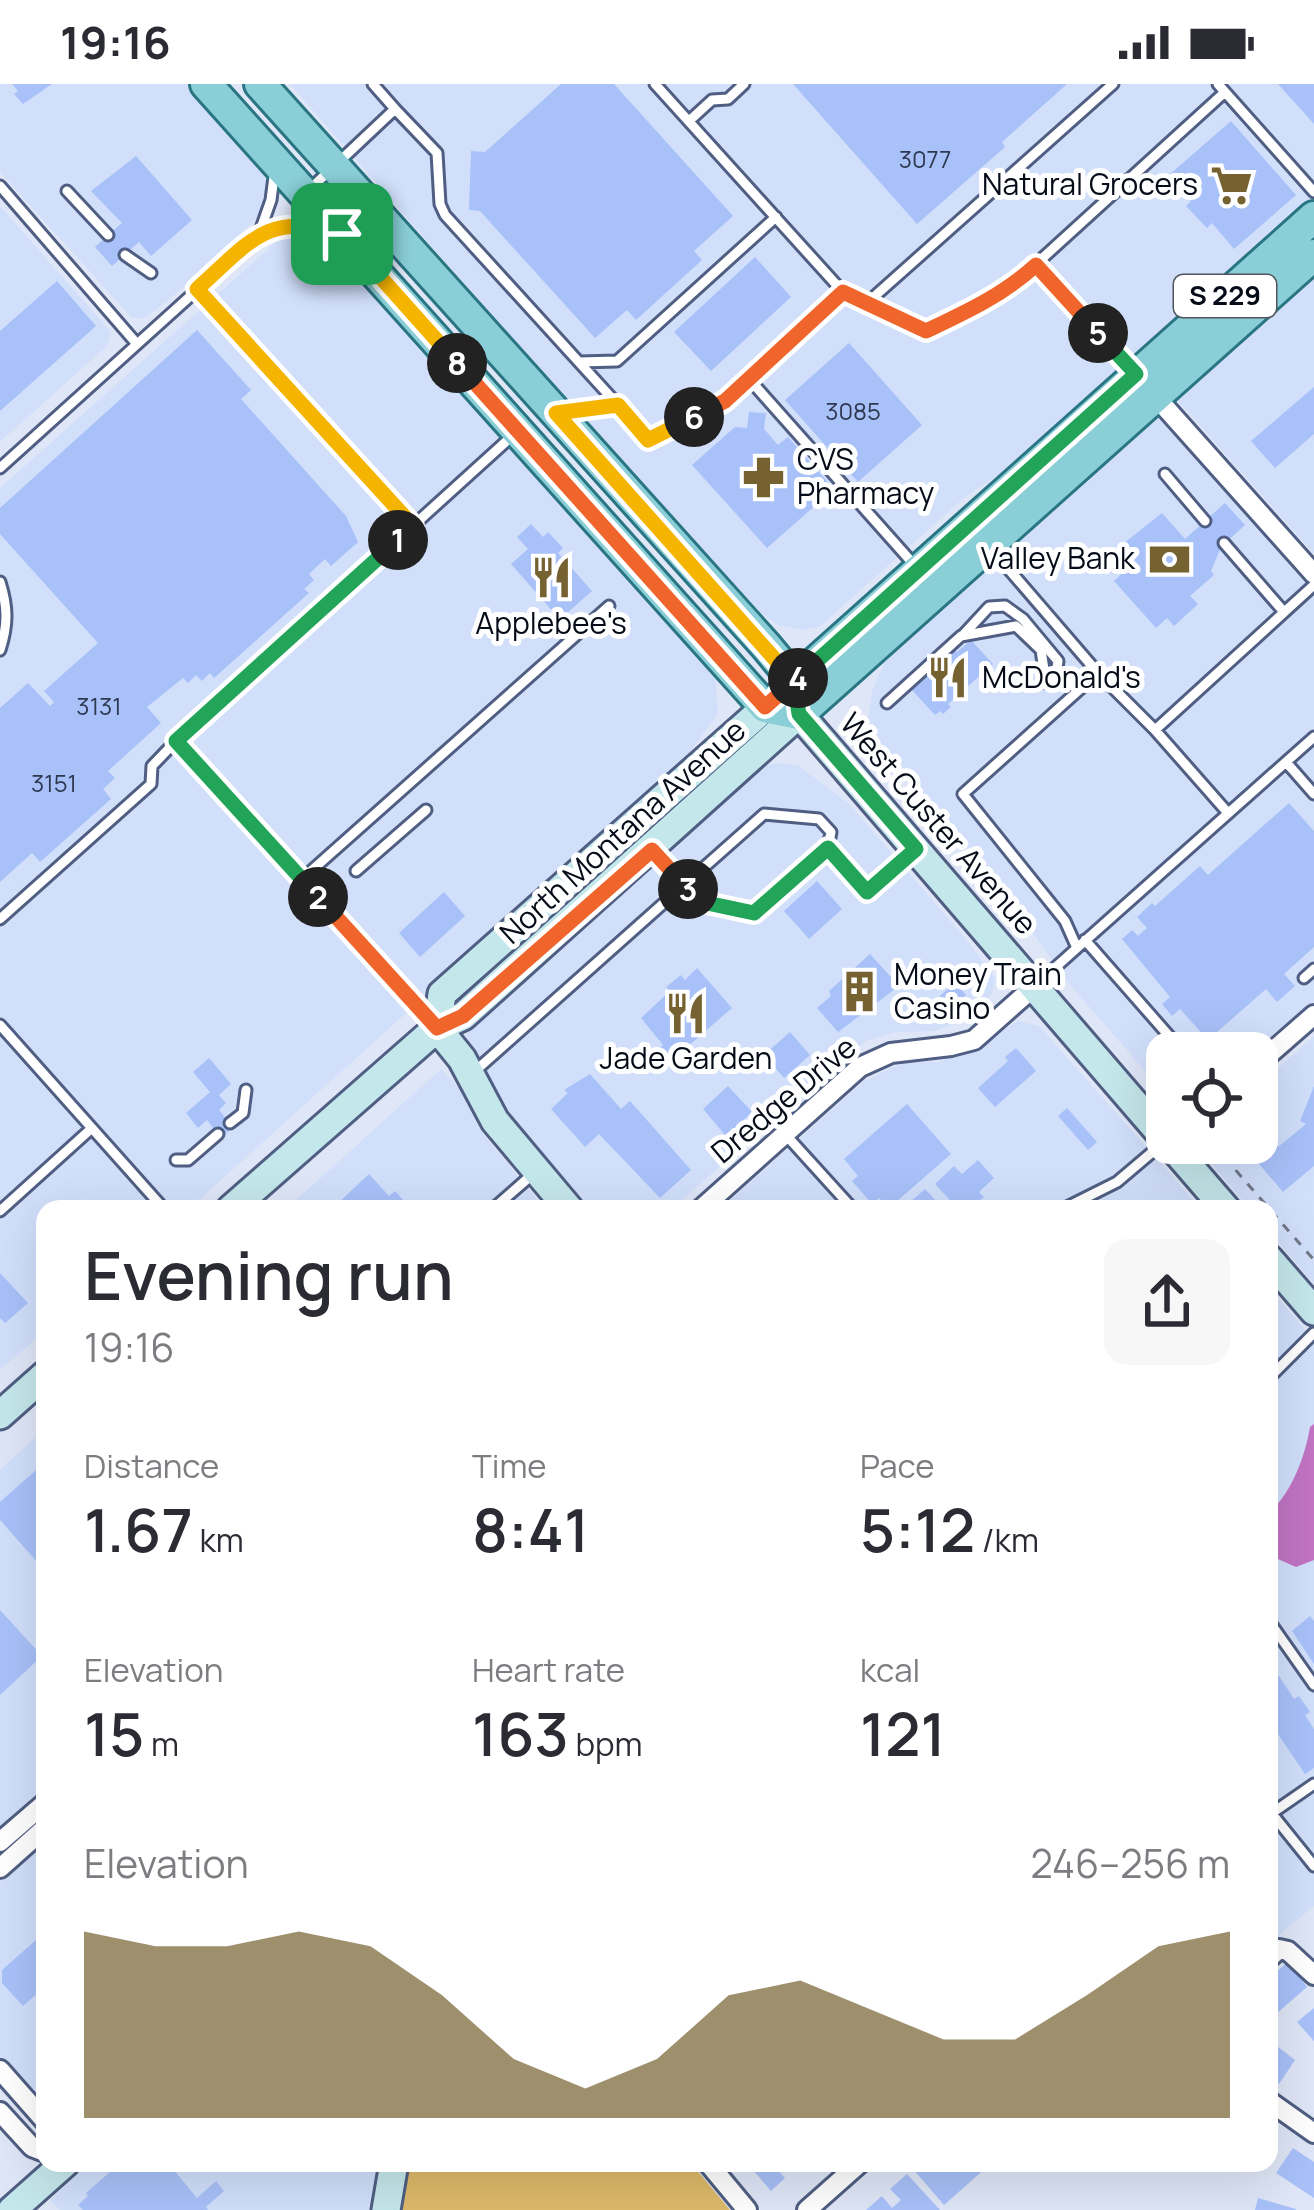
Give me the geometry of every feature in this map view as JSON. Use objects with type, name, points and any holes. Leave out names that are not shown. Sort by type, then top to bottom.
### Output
[{"type":"main road","points":[[206,84],[765,707],[799,714],[794,681],[260,84]]},
{"type":"main road","name":"North Montana Avenue","points":[[241,1200],[437,1028],[463,1016],[652,850],[799,714],[979,536],[1146,386],[1314,217]]},
{"type":"main road","name":"North Montana Avenue","points":[[1146,386],[1314,255]]},
{"type":"main road","name":"North Montana Avenue","points":[[437,1028],[442,994],[919,571],[979,536]]},
{"type":"main road","name":"West Custer Avenue","points":[[799,714],[1146,1116]]},
{"type":"main road","points":[[437,1028],[495,1121],[561,1200]]},
{"type":"main road","name":"West Custer Avenue","points":[[1187,1164],[1218,1200]]},
{"type":"main road","points":[[1278,1269],[1314,1311]]},
{"type":"main road","points":[[0,1415],[36,1383]]},
{"type":"main road","points":[[11,2210],[55,2172]]},
{"type":"main road","points":[[386,2210],[392,2172]]},
{"type":"street","points":[[1146,386],[1314,574]]},
{"type":"street","name":"Dredge Drive","points":[[711,1200],[860,1067],[891,1053],[974,1040],[1035,986]]},
{"type":"street","points":[[1278,1048],[1314,1016]]},
{"type":"street","points":[[0,1842],[36,1811]]},
{"type":"street","points":[[0,1868],[36,1836]]},
{"type":"street","points":[[1278,1950],[1288,1952],[1314,1975]]},
{"type":"street","points":[[0,2070],[36,2111]]},
{"type":"street","points":[[1278,2107],[1314,2133]]},
{"type":"street","points":[[0,2112],[36,2149]]},
{"type":"street","points":[[715,2172],[747,2210]]},
{"type":"street","points":[[807,2210],[850,2172]]},
{"type":"lane","points":[[373,84],[437,153],[440,205],[445,215],[648,440],[725,401],[843,292]]},
{"type":"lane","points":[[655,84],[843,292],[926,331],[1014,285],[1221,88],[1314,192]]},
{"type":"lane","points":[[689,121],[712,100],[728,99],[744,84]]},
{"type":"lane","points":[[867,303],[1113,84]]},
{"type":"lane","points":[[305,194],[395,109]]},
{"type":"lane","points":[[259,234],[271,200],[276,162]]},
{"type":"lane","points":[[0,186],[137,344]]},
{"type":"lane","points":[[67,191],[108,235]]},
{"type":"lane","points":[[579,362],[617,361],[776,217]]},
{"type":"lane","points":[[0,468],[259,234],[295,223],[342,234]]},
{"type":"lane","points":[[125,255],[151,273]]},
{"type":"lane","points":[[1036,265],[1146,386]]},
{"type":"lane","points":[[197,289],[413,526]]},
{"type":"lane","points":[[749,379],[919,571]]},
{"type":"lane","points":[[556,413],[618,405]]},
{"type":"lane","points":[[0,919],[151,784],[152,766],[176,741],[518,430]]},
{"type":"lane","points":[[1165,474],[1205,521]]},
{"type":"lane","points":[[979,536],[1228,813]]},
{"type":"lane","points":[[1224,543],[1284,612]]},
{"type":"lane","points":[[0,582],[7,629],[0,650]]},
{"type":"lane","points":[[1155,730],[1314,585]]},
{"type":"lane","points":[[302,880],[608,606]]},
{"type":"lane","points":[[887,703],[989,607],[1005,606],[1024,620],[1058,661],[1056,674],[1046,683],[1041,650],[1016,626],[961,636]]},
{"type":"lane","points":[[1098,673],[963,794],[1081,944],[1164,1032]]},
{"type":"lane","points":[[1035,986],[1314,737]]},
{"type":"lane","points":[[176,741],[437,1028]]},
{"type":"lane","points":[[1286,762],[1314,794]]},
{"type":"lane","points":[[356,871],[426,810]]},
{"type":"lane","points":[[470,1076],[684,885],[764,814],[819,819],[831,832],[828,848],[754,913],[707,903],[684,885],[652,850]]},
{"type":"lane","points":[[828,848],[867,892],[916,849]]},
{"type":"lane","points":[[1304,978],[1314,969]]},
{"type":"lane","points":[[0,1025],[156,1200]]},
{"type":"lane","points":[[230,1123],[242,1112],[246,1090]]},
{"type":"lane","points":[[0,1211],[92,1129]]},
{"type":"lane","points":[[176,1160],[188,1160],[218,1134]]},
{"type":"lane","points":[[785,1134],[846,1200]]},
{"type":"lane","points":[[1081,1200],[1117,1182],[1146,1158]]},
{"type":"lane","points":[[503,1200],[536,1171]]},
{"type":"lane","points":[[1278,1369],[1314,1333]]},
{"type":"lane","points":[[1278,1634],[1314,1685]]},
{"type":"lane","points":[[1278,1807],[1314,1784]]},
{"type":"lane","points":[[1278,1822],[1314,1866]]},
{"type":"path","points":[[1230,1164],[1262,1200]]},
{"type":"path","points":[[1278,1219],[1314,1260]]},
{"type":"shaded area","points":[[0,84],[190,84],[258,160],[267,184],[258,217],[170,299],[144,318],[132,318],[0,172]]},
{"type":"shaded area","points":[[290,84],[1314,84],[1314,198],[1022,459],[965,497],[819,627],[803,630],[778,625],[735,594]]},
{"type":"shaded area","points":[[0,206],[111,332],[107,346],[0,442]]},
{"type":"shaded area","points":[[295,230],[328,238],[715,674],[718,713],[681,765],[199,1200],[36,1200],[36,1339],[0,1370],[0,488]]},
{"type":"shaded area","points":[[1314,267],[1314,554],[1172,394]]},
{"type":"shaded area","points":[[1153,415],[1164,419],[1314,593],[1314,1001],[1278,1033],[1146,1032],[1146,1072],[1071,986],[983,865],[875,738],[868,721],[872,691],[884,664],[929,613]]},
{"type":"shaded area","points":[[759,766],[799,766],[849,804],[965,938],[995,978],[992,994],[965,1019],[935,1031],[896,1032],[868,1040],[843,1056],[682,1200],[579,1200],[496,1102],[466,1038],[470,1022]]},
{"type":"shaded area","points":[[1018,1021],[1039,1026],[1146,1147],[1146,1164],[1161,1164],[1193,1200],[730,1200],[864,1081],[902,1063],[939,1062],[983,1044]]},
{"type":"shaded area","points":[[1314,1036],[1314,1284],[1278,1242],[1278,1200],[1242,1200],[1212,1164],[1278,1164],[1278,1068]]},
{"type":"shaded area","points":[[441,1069],[459,1088],[480,1130],[538,1200],[296,1200]]},
{"type":"shaded area","points":[[1278,1298],[1314,1340],[1314,1906],[1278,1936]]},
{"type":"shaded area","points":[[1314,1424],[1314,1560],[1296,1567],[1278,1559],[1278,1504],[1301,1462]]},
{"type":"shaded area","points":[[36,1436],[36,1801],[0,1833],[0,1470]]},
{"type":"shaded area","points":[[36,1849],[36,2101],[0,2060],[0,1882]]},
{"type":"shaded area","points":[[80,2172],[376,2172],[372,2210],[60,2210],[50,2200]]},
{"type":"shaded area","points":[[408,2172],[698,2172],[730,2210],[402,2210]]},
{"type":"building","points":[[12,84],[52,84],[23,104]]},
{"type":"building","points":[[561,84],[614,84],[733,216],[694,251],[702,260],[636,320],[627,310],[595,338],[480,211],[469,210],[471,151],[485,152]]},
{"type":"building","points":[[793,84],[1067,84],[1002,142],[1005,147],[917,224]]},
{"type":"building","points":[[1278,84],[1314,84],[1314,124]]},
{"type":"building","name":"Natural Grocers","points":[[1231,121],[1296,195],[1234,249],[1212,223],[1207,228],[1186,206],[1191,201],[1169,175]]},
{"type":"building","points":[[136,156],[192,220],[151,256],[139,242],[112,266],[95,247],[122,223],[91,191]]},
{"type":"building","points":[[755,257],[791,297],[711,371],[674,332]]},
{"type":"building","points":[[57,281],[96,326],[0,411],[0,331]]},
{"type":"building","points":[[197,330],[251,390],[241,399],[346,516],[358,542],[331,566],[325,559],[309,574],[314,580],[304,589],[309,593],[214,678],[210,673],[202,681],[196,675],[188,683],[183,678],[147,707],[161,723],[108,771],[115,778],[103,789],[111,799],[40,862],[32,853],[0,882],[0,708],[28,683],[50,706],[54,702],[44,691],[98,643],[0,534],[0,508]]},
{"type":"building","points":[[849,343],[922,425],[858,482],[785,400]]},
{"type":"building","points":[[1314,387],[1314,434],[1275,468],[1251,441]]},
{"type":"building","name":"CVS Pharmacy","points":[[749,412],[766,413],[764,429],[778,445],[788,437],[834,489],[767,548],[692,465],[735,427],[747,428]]},
{"type":"building","name":"Valley Bank","points":[[1225,503],[1245,525],[1221,547],[1211,571],[1214,575],[1190,596],[1198,604],[1174,626],[1167,618],[1156,628],[1114,581],[1129,567],[1114,551],[1162,513],[1185,539]]},
{"type":"building","name":"Applebee's","points":[[531,524],[543,537],[548,532],[563,548],[558,553],[592,591],[566,614],[561,610],[556,615],[511,564],[528,549],[517,537]]},
{"type":"building","name":"McDonald's","points":[[971,640],[993,664],[948,704],[951,707],[935,715],[910,688],[952,646],[957,652]]},
{"type":"building","points":[[1289,803],[1314,831],[1314,947],[1284,974],[1295,986],[1277,1002],[1266,989],[1217,1032],[1201,1032],[1180,1009],[1172,1016],[1162,1004],[1170,997],[1122,939],[1132,930],[1138,936],[1147,928],[1137,917],[1200,866],[1208,875]]},
{"type":"building","points":[[817,881],[842,909],[809,939],[784,911]]},
{"type":"building","points":[[444,892],[465,916],[420,957],[399,933]]},
{"type":"building","name":"Money Train Casino","points":[[870,954],[899,986],[838,1032],[817,1008]]},
{"type":"building","name":"Jade Garden","points":[[697,968],[732,1008],[670,1062],[641,1018],[670,991],[666,987],[681,975],[685,980]]},
{"type":"building","points":[[955,982],[966,995],[947,1011],[937,999]]},
{"type":"building","points":[[790,1032],[810,1055],[784,1078],[764,1055]]},
{"type":"building","points":[[1016,1048],[1036,1071],[995,1107],[978,1088]]},
{"type":"building","points":[[209,1058],[231,1084],[219,1095],[226,1103],[219,1110],[233,1127],[221,1138],[207,1120],[198,1128],[186,1113],[210,1092],[193,1072]]},
{"type":"building","points":[[590,1074],[621,1109],[630,1101],[691,1170],[660,1198],[599,1134],[585,1147],[551,1109],[568,1093],[564,1090]]},
{"type":"building","points":[[728,1086],[752,1112],[726,1136],[703,1109]]},
{"type":"building","points":[[1314,1086],[1314,1166],[1283,1192],[1259,1164],[1278,1164],[1278,1147],[1306,1124],[1300,1121]]},
{"type":"building","points":[[907,1104],[951,1154],[898,1200],[869,1200],[852,1181],[858,1176],[844,1159]]},
{"type":"building","points":[[1067,1108],[1097,1142],[1088,1150],[1058,1116]]},
{"type":"building","points":[[978,1160],[994,1178],[979,1192],[984,1197],[980,1200],[950,1200],[935,1184],[954,1166],[962,1174]]},
{"type":"building","points":[[369,1174],[389,1196],[395,1191],[403,1200],[341,1200]]},
{"type":"building","points":[[925,1189],[935,1200],[912,1200]]},
{"type":"building","points":[[0,1273],[28,1303],[5,1323],[0,1318]]},
{"type":"building","points":[[36,1470],[36,1561],[0,1520],[0,1502]]},
{"type":"building","points":[[0,1610],[36,1649],[36,1662],[0,1695]]},
{"type":"building","points":[[1310,1616],[1314,1621],[1314,1664],[1292,1631]]},
{"type":"building","points":[[1278,1677],[1310,1712],[1305,1715],[1314,1729],[1314,1768],[1305,1774],[1278,1734]]},
{"type":"building","points":[[36,1940],[36,1995],[23,2006],[2,1983],[2,1970]]},
{"type":"building","points":[[1288,1962],[1307,1987],[1278,2012],[1278,1970]]},
{"type":"building","points":[[1314,2008],[1314,2041],[1297,2022]]},
{"type":"building","points":[[1278,2047],[1295,2060],[1278,2083]]},
{"type":"building","points":[[1293,2148],[1314,2162],[1314,2198],[1276,2173]]},
{"type":"building","points":[[110,2172],[175,2172],[197,2198],[216,2181],[224,2191],[208,2210],[83,2210],[78,2205]]},
{"type":"building","points":[[755,2172],[780,2172],[785,2178],[771,2191]]},
{"type":"building","points":[[916,2172],[981,2172],[944,2205]]},
{"type":"building","points":[[907,2174],[940,2210],[866,2210],[882,2196],[892,2208],[901,2200],[890,2189]]},
{"type":"building","points":[[1258,2198],[1296,2209],[1296,2210],[1255,2210]]},
{"type":"place","name":"Natural Grocers","points":[[1232,185]]},
{"type":"place","name":"CVS Pharmacy","points":[[763,477]]},
{"type":"place","name":"Valley Bank","points":[[1169,559]]},
{"type":"place","name":"Applebee's","points":[[551,578]]},
{"type":"place","name":"McDonald's","points":[[948,678]]},
{"type":"place","name":"Money Train Casino","points":[[860,992]]},
{"type":"place","name":"Jade Garden","points":[[686,1013]]},
{"type":"route","points":[[342,234],[295,223],[259,234],[197,289],[413,526],[176,741],[437,1028],[463,1016],[652,850],[707,903],[754,913],[828,848],[867,892],[916,849],[799,714],[794,681],[1136,374],[1036,265],[981,305],[926,331],[843,292],[725,401],[648,440],[618,405],[556,413],[794,681],[765,707],[342,234]]}]
